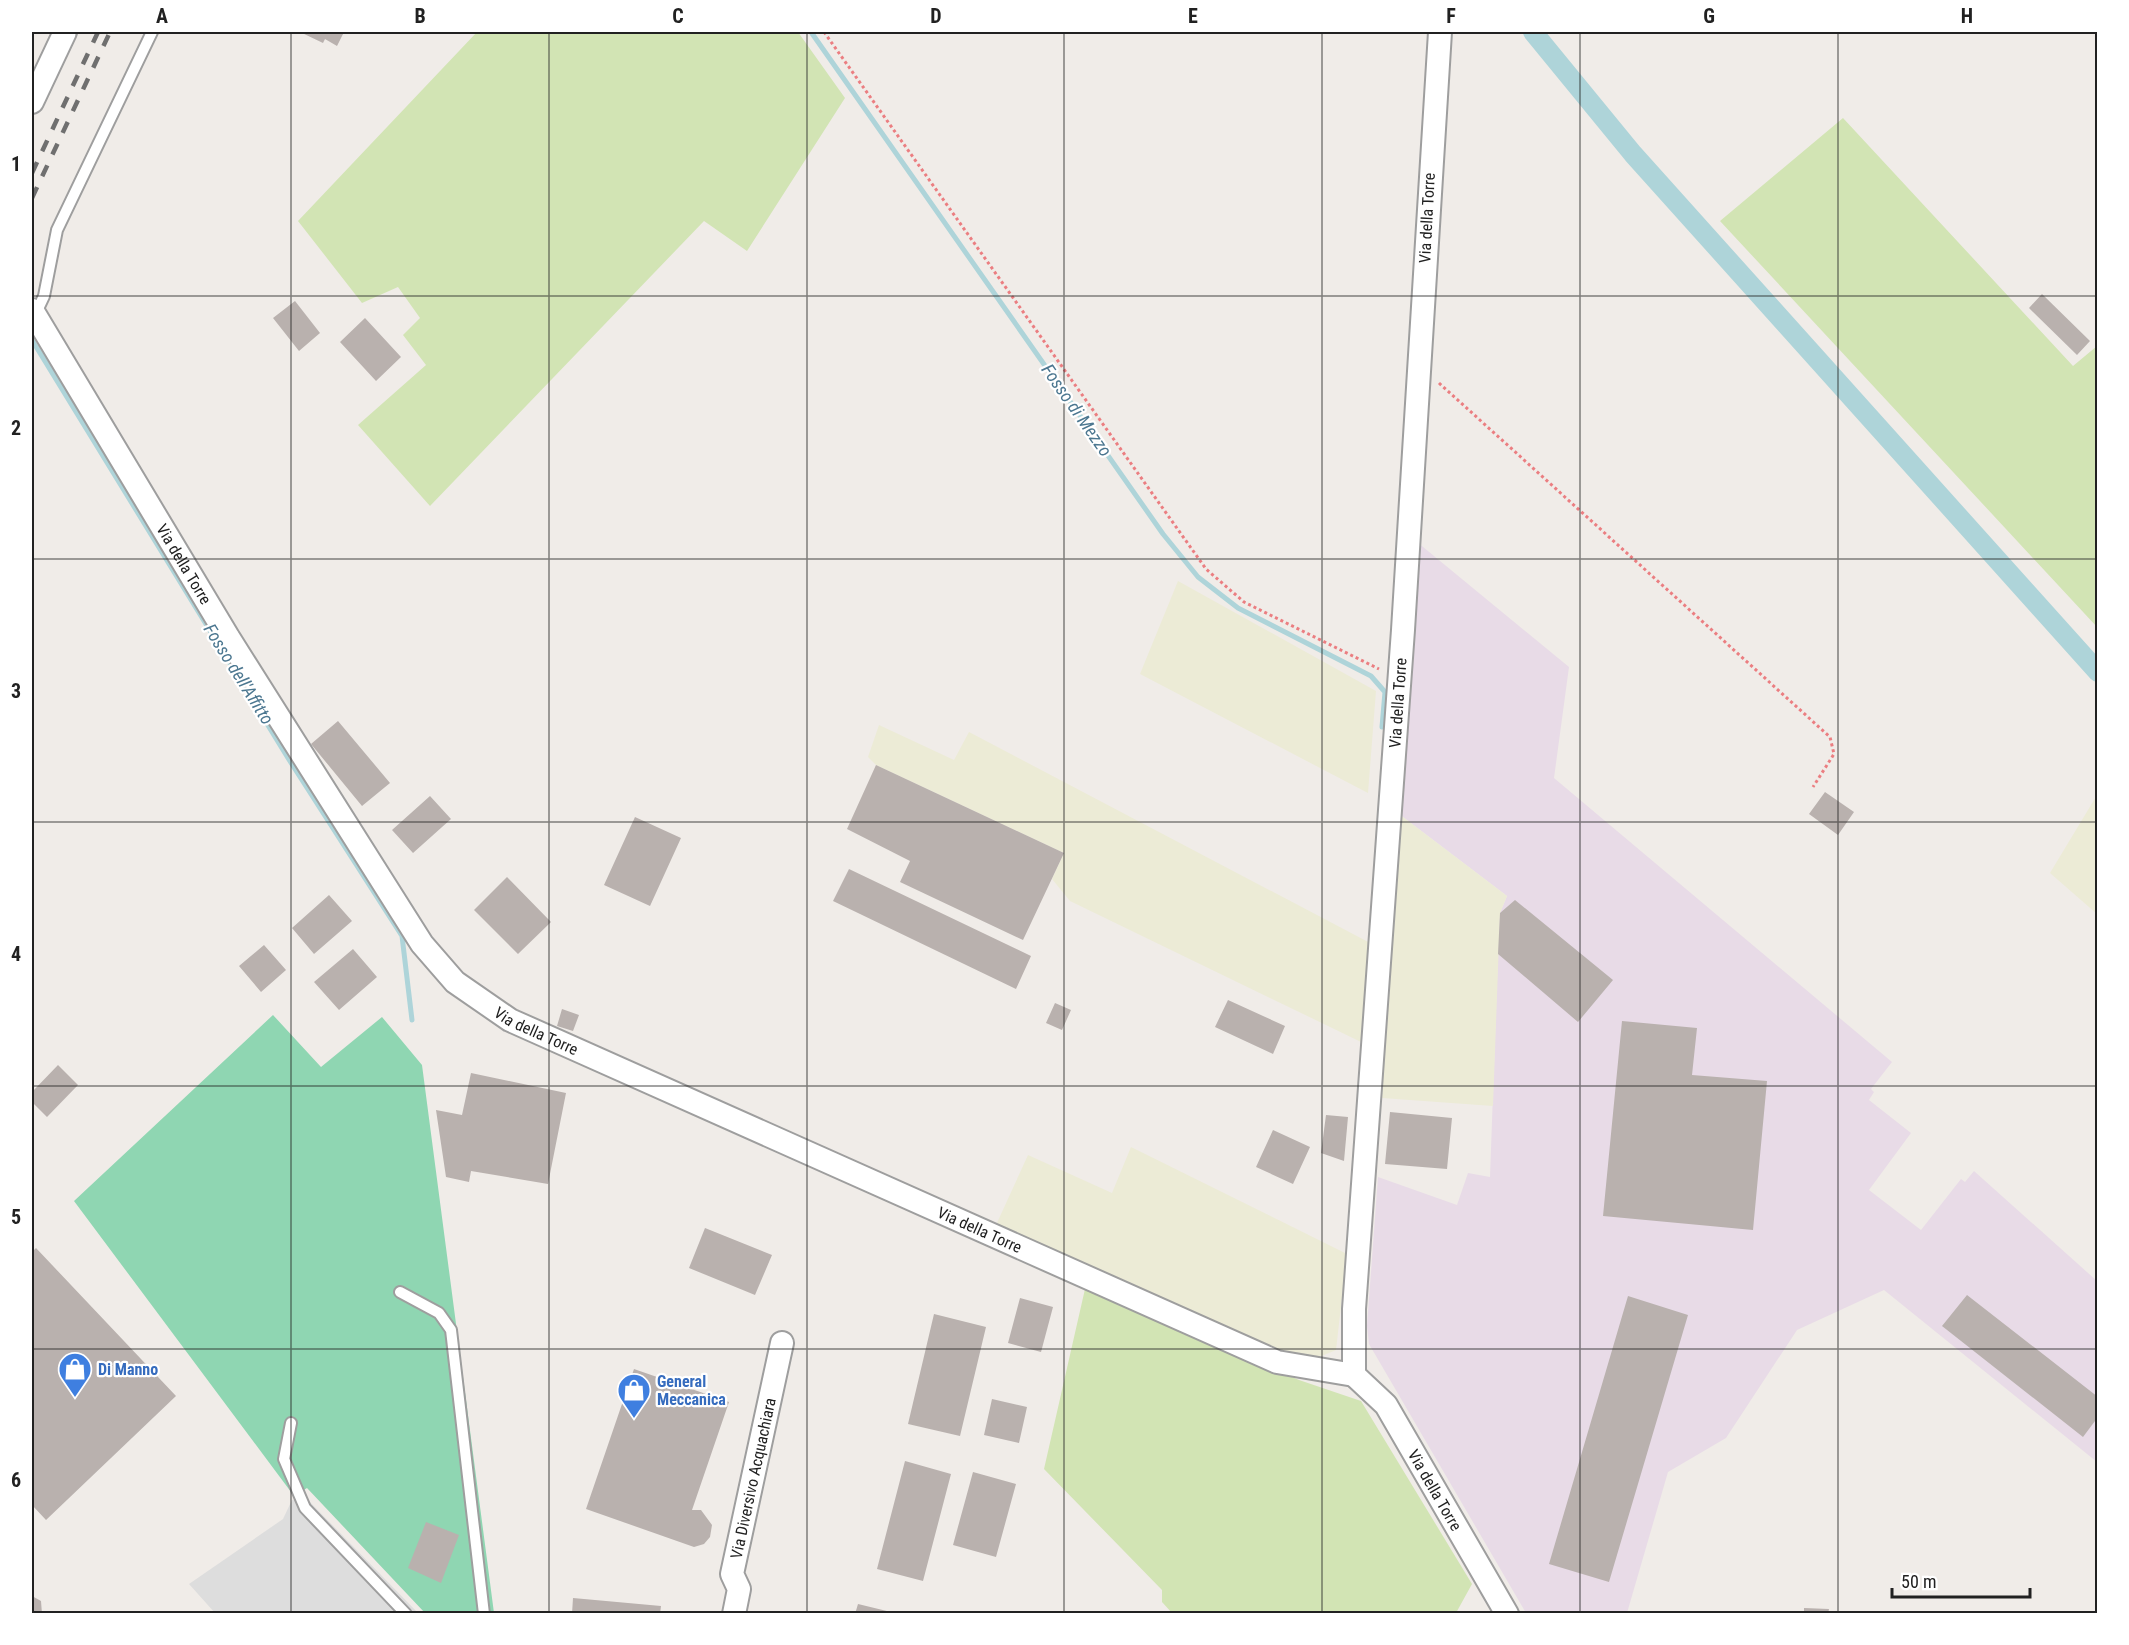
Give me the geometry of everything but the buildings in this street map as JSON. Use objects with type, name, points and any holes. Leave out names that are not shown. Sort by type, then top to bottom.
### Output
[{"type":"street","points":[[32,102],[65,32]]},
{"type":"street","name":"Via della Torre","points":[[1354,1375],[1354,1309],[1400,679],[1440,32]]},
{"type":"street","name":"Via della Torre","points":[[34,311],[228,637],[422,944],[455,982],[510,1020],[1277,1362],[1354,1375],[1386,1405],[1507,1614]]},
{"type":"street","name":"Via Diversivo Acquachiara","points":[[734,1614],[739,1589],[732,1574],[782,1343]]},
{"type":"lane","points":[[34,311],[44,296],[57,230],[152,32]]},
{"type":"lane","points":[[400,1292],[439,1313],[451,1330],[484,1614]]},
{"type":"lane","points":[[291,1423],[284,1459],[305,1508],[406,1614]]},
{"type":"path","points":[[824,32],[1206,569],[1244,602],[1400,679]]},
{"type":"path","points":[[1418,375],[1435,380],[1830,736],[1834,754],[1813,787]]},
{"type":"shaded area","points":[[1417,542],[1569,667],[1554,778],[1892,1062],[1871,1089],[1874,1092],[1869,1100],[1911,1133],[1869,1190],[1921,1230],[1961,1179],[1965,1182],[1974,1171],[2097,1281],[2097,1462],[1884,1290],[1797,1330],[1726,1438],[1668,1472],[1627,1613],[1526,1613],[1369,1344],[1367,1326],[1378,1177],[1457,1205],[1468,1173],[1490,1177],[1500,913],[1507,896],[1399,814]]},
{"type":"shaded area","points":[[306,1498],[418,1613],[215,1613],[189,1584],[283,1519],[292,1500]]},
{"type":"green space","points":[[477,32],[798,32],[845,98],[747,251],[704,221],[430,506],[358,425],[426,365],[403,335],[420,318],[398,287],[362,303],[298,221]]},
{"type":"green space","points":[[1843,118],[2073,366],[2097,346],[2097,627],[1720,221]]},
{"type":"green space","points":[[1178,581],[1376,691],[1368,793],[1140,674]]},
{"type":"green space","points":[[879,725],[954,760],[969,732],[1372,944],[1361,1042],[1070,901],[1052,879],[1064,853],[876,765],[868,757]]},
{"type":"green space","points":[[2097,795],[2097,914],[2050,873]]},
{"type":"green space","points":[[1399,814],[1507,896],[1500,913],[1493,1106],[1382,1098]]},
{"type":"green space","points":[[273,1015],[321,1067],[382,1017],[422,1065],[494,1613],[425,1613],[307,1488],[294,1496],[74,1201]]},
{"type":"green space","points":[[1131,1147],[1347,1254],[1336,1350],[1312,1360],[1279,1351],[996,1225],[1028,1155],[1112,1193]]},
{"type":"green space","points":[[1085,1289],[1299,1380],[1361,1401],[1472,1584],[1456,1613],[1172,1613],[1162,1602],[1162,1590],[1044,1469]]},
{"type":"waterway","name":"Fosso di Mezzo","points":[[811,32],[1163,534],[1198,577],[1238,608],[1371,676],[1385,692],[1382,727]]},
{"type":"waterway","points":[[1533,32],[1633,154],[2098,672]]},
{"type":"waterway","name":"Fosso dell'Affitto","points":[[32,340],[288,758],[402,936],[412,1020]]},
{"type":"railway","points":[[32,173],[98,32]]},
{"type":"railway","points":[[32,198],[110,32]]},
{"type":"place","name":"Di Manno","points":[[75,1398]]},
{"type":"place","name":"General Meccanica","points":[[634,1419]]}]
